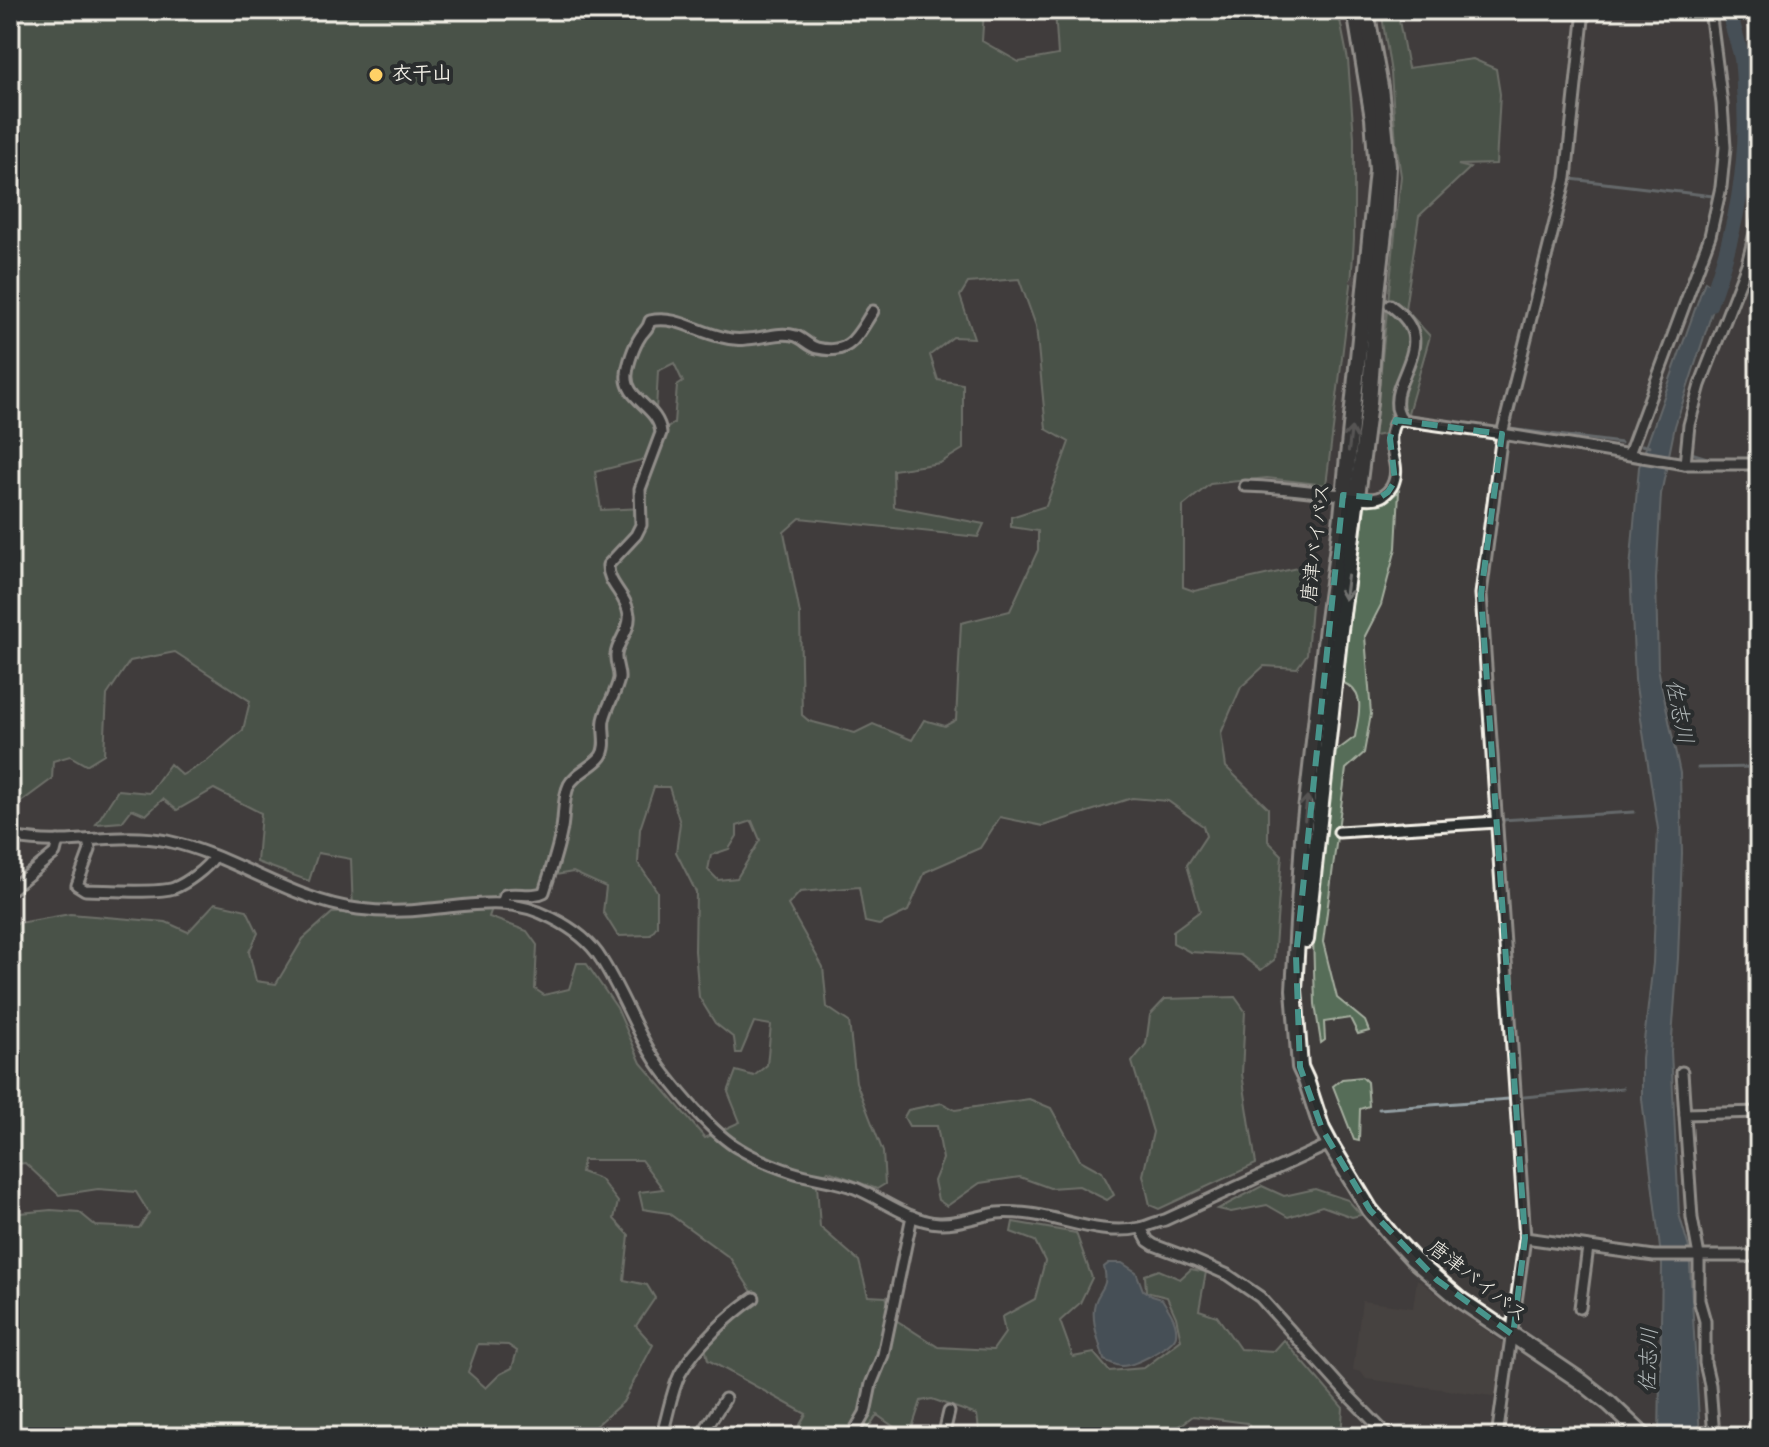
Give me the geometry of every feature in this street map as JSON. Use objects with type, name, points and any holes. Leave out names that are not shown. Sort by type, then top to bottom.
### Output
[{"type":"highway","name":"唐津バイパス","points":[[1350,496],[1377,170],[1373,118],[1355,10]]},
{"type":"highway","name":"唐津バイパス","points":[[1366,10],[1380,87],[1388,166],[1369,403],[1350,496],[1342,516],[1310,771],[1294,990],[1300,1067],[1330,1144],[1370,1210],[1413,1259],[1462,1301],[1582,1382],[1639,1431]]},
{"type":"street","points":[[1497,1437],[1525,1238],[1481,594],[1502,434],[1566,178],[1584,10]]},
{"type":"street","points":[[1629,454],[1710,236],[1721,187],[1725,147],[1710,10]]},
{"type":"street","points":[[1753,10],[1759,58]]},
{"type":"street","points":[[1685,464],[1689,425],[1700,385],[1747,264],[1759,217]]},
{"type":"street","points":[[1390,305],[1405,316],[1414,332],[1414,353],[1398,391],[1397,406],[1402,420]]},
{"type":"street","points":[[502,903],[505,895],[539,895],[544,892],[562,831],[565,798],[570,784],[603,754],[604,720],[620,676],[616,655],[629,614],[620,591],[611,582],[608,565],[636,535],[641,525],[640,489],[661,433],[656,415],[634,395],[627,381],[627,372],[640,337],[650,327],[650,321],[676,321],[722,337],[797,336],[815,348],[839,349],[852,343],[873,311]]},
{"type":"street","points":[[1245,486],[1379,498],[1388,492],[1395,481],[1390,438],[1396,420],[1685,464],[1759,464]]},
{"type":"street","points":[[1339,832],[1497,822]]},
{"type":"street","points":[[10,837],[58,841],[163,840],[214,857],[304,896],[335,905],[392,912],[502,903],[550,917],[575,932],[600,956],[645,1045],[665,1074],[716,1132],[737,1148],[771,1164],[886,1198],[912,1216],[930,1222],[943,1224],[1000,1212],[1029,1214],[1096,1228],[1141,1228],[1165,1220],[1330,1144]]},
{"type":"street","points":[[88,840],[90,850],[77,885],[85,890],[173,888],[208,867],[214,857]]},
{"type":"street","points":[[10,890],[55,853],[58,841]]},
{"type":"street","points":[[1682,1072],[1693,1256],[1705,1321],[1705,1363],[1714,1437]]},
{"type":"street","points":[[1685,1114],[1759,1112]]},
{"type":"street","points":[[851,1437],[865,1413],[871,1384],[883,1355],[912,1216]]},
{"type":"street","points":[[1141,1228],[1154,1245],[1228,1275],[1260,1297],[1389,1437]]},
{"type":"street","points":[[1525,1238],[1654,1256],[1759,1256]]},
{"type":"street","points":[[1580,1308],[1588,1247]]},
{"type":"street","points":[[678,1437],[664,1427],[680,1375],[736,1310],[754,1298]]},
{"type":"street","points":[[700,1437],[725,1399]]},
{"type":"street","points":[[943,1437],[949,1412]]},
{"type":"street","points":[[1624,1437],[1639,1431]]},
{"type":"highlighted area","points":[[1396,420],[1502,434],[1481,594],[1525,1238],[1513,1335],[1437,1280],[1370,1210],[1322,1129],[1300,1067],[1296,956],[1343,495],[1379,498],[1388,492],[1395,481],[1390,438]]},
{"type":"shaded area","points":[[1417,1279],[1507,1346],[1500,1397],[1366,1379],[1361,1372],[1353,1370],[1362,1301],[1413,1308]]},
{"type":"green space","points":[[10,10],[984,10],[982,41],[1019,62],[1058,55],[1055,10],[1338,10],[1348,60],[1354,137],[1354,239],[1326,485],[1267,478],[1210,484],[1183,506],[1183,587],[1194,591],[1306,566],[1314,570],[1307,654],[1297,668],[1264,666],[1241,687],[1221,733],[1226,767],[1268,808],[1268,841],[1282,855],[1274,960],[1261,970],[1240,955],[1190,952],[1173,943],[1173,931],[1200,911],[1187,865],[1206,836],[1203,826],[1168,801],[1132,798],[1043,826],[1000,817],[980,848],[925,872],[908,911],[879,925],[865,922],[859,887],[800,892],[788,905],[823,967],[827,1007],[849,1022],[856,1082],[883,1152],[885,1184],[877,1189],[828,1171],[817,1185],[820,1227],[859,1261],[868,1296],[886,1297],[896,1320],[938,1347],[993,1350],[1005,1333],[1002,1317],[1035,1299],[1045,1261],[1035,1241],[1011,1232],[1013,1222],[1076,1233],[1092,1278],[1080,1303],[1060,1321],[1073,1357],[1094,1353],[1109,1371],[1144,1368],[1181,1340],[1167,1297],[1146,1292],[1145,1275],[1159,1270],[1180,1279],[1191,1269],[1206,1272],[1199,1310],[1217,1316],[1240,1349],[1274,1351],[1284,1340],[1343,1408],[1341,1437],[1257,1437],[1247,1423],[1193,1416],[1177,1428],[1174,1437],[980,1437],[977,1415],[932,1399],[921,1401],[909,1437],[892,1437],[894,1427],[877,1415],[862,1437],[840,1434],[832,1437],[793,1437],[806,1414],[708,1360],[705,1347],[754,1295],[730,1258],[668,1213],[643,1209],[639,1192],[663,1189],[641,1160],[583,1160],[581,1172],[600,1179],[618,1202],[614,1219],[629,1235],[624,1280],[647,1285],[655,1298],[636,1326],[653,1345],[623,1402],[590,1431],[591,1437],[10,1437],[10,1214],[51,1210],[79,1212],[96,1226],[139,1228],[149,1213],[136,1192],[98,1189],[59,1195],[25,1163],[10,1165],[10,923],[70,914],[166,922],[188,932],[215,903],[247,910],[258,933],[249,952],[256,981],[276,984],[303,939],[332,913],[353,912],[351,859],[318,853],[309,881],[257,862],[261,813],[214,789],[177,810],[163,799],[146,815],[132,809],[122,822],[96,824],[118,790],[149,793],[170,764],[182,775],[207,761],[243,730],[250,701],[175,652],[130,661],[107,695],[104,754],[86,765],[70,756],[53,761],[52,779],[10,810]],"holes":[[[1019,279],[1036,326],[1046,429],[1069,442],[1046,506],[1011,517],[1011,527],[1038,531],[1038,550],[1010,611],[961,623],[956,720],[945,726],[924,720],[912,740],[873,724],[855,733],[809,721],[802,715],[800,614],[784,532],[800,518],[978,537],[984,524],[894,507],[893,470],[940,463],[963,449],[963,384],[938,380],[930,355],[953,337],[974,338],[960,296],[968,283]],[[674,363],[683,382],[677,386],[674,423],[665,430],[644,489],[644,508],[601,510],[595,472],[645,459],[660,420],[656,411],[658,371]],[[654,787],[669,787],[680,823],[676,852],[696,892],[695,951],[699,997],[715,1023],[734,1038],[736,1053],[741,1053],[754,1022],[771,1025],[767,1065],[754,1076],[736,1071],[728,1092],[740,1122],[705,1138],[641,1063],[617,1008],[586,963],[577,963],[569,989],[544,995],[535,989],[537,945],[527,931],[489,917],[497,894],[537,896],[544,877],[573,872],[606,887],[603,912],[618,936],[650,935],[657,926],[657,891],[638,863],[640,829]],[[752,821],[760,840],[737,878],[718,880],[708,870],[711,855],[729,849],[737,836],[737,826]],[[478,1344],[508,1345],[517,1351],[512,1368],[500,1374],[486,1388],[468,1372]]]},
{"type":"green space","points":[[1381,10],[1397,10],[1408,68],[1473,59],[1496,69],[1500,94],[1496,164],[1458,165],[1470,168],[1419,216],[1405,309],[1430,336],[1408,413],[1390,414],[1386,434],[1374,436],[1401,176]]},
{"type":"green space","points":[[1399,491],[1396,548],[1381,605],[1365,636],[1371,714],[1364,753],[1346,769],[1323,942],[1337,998],[1365,1021],[1369,1031],[1358,1034],[1350,1018],[1324,1022],[1325,1040],[1321,1043],[1315,1004],[1313,935],[1335,752],[1355,737],[1359,713],[1355,692],[1342,682],[1365,505],[1385,503]]},
{"type":"green space","points":[[1235,997],[1245,1011],[1242,1074],[1256,1164],[1159,1209],[1150,1205],[1143,1175],[1153,1132],[1132,1062],[1146,1044],[1150,1015],[1165,999]]},
{"type":"green space","points":[[1362,1077],[1367,1082],[1369,1106],[1360,1109],[1359,1141],[1354,1140],[1333,1086],[1342,1079]]},
{"type":"green space","points":[[1029,1099],[1051,1108],[1080,1160],[1102,1172],[1114,1195],[1107,1200],[1079,1186],[1050,1188],[1020,1177],[980,1183],[947,1206],[938,1200],[934,1181],[943,1159],[937,1126],[909,1126],[904,1117],[908,1110],[942,1103],[955,1110]]},
{"type":"green space","points":[[1262,1186],[1284,1196],[1315,1189],[1348,1200],[1361,1215],[1352,1217],[1322,1206],[1288,1217],[1267,1205],[1231,1212],[1218,1209]]},
{"type":"water","points":[[1705,281],[1719,291],[1675,426],[1661,494],[1656,579],[1658,668],[1680,773],[1682,853],[1671,1051],[1679,1214],[1689,1248],[1700,1437],[1659,1437],[1662,1265],[1642,1099],[1642,1058],[1653,963],[1658,829],[1635,680],[1630,569],[1639,467]]},
{"type":"water","points":[[1109,1263],[1122,1263],[1136,1272],[1143,1290],[1162,1299],[1176,1325],[1174,1339],[1161,1350],[1122,1366],[1104,1360],[1095,1324],[1095,1303],[1105,1284],[1104,1267]]},
{"type":"waterway","name":"佐志川","points":[[1709,305],[1733,225],[1745,144],[1742,58],[1729,10]]},
{"type":"waterway","points":[[1571,179],[1713,196]]},
{"type":"waterway","points":[[1510,429],[1621,443]]},
{"type":"waterway","points":[[1642,445],[1650,447]]},
{"type":"waterway","points":[[1691,453],[1707,458],[1759,459]]},
{"type":"waterway","points":[[1698,768],[1759,767]]},
{"type":"waterway","points":[[1501,820],[1634,812]]},
{"type":"waterway","points":[[1524,1097],[1623,1088]]},
{"type":"waterway","points":[[1379,1109],[1509,1099]]},
{"type":"tunnel","points":[[1352,278],[1390,305]]},
{"type":"place","name":"衣干山","points":[[376,75]]}]
